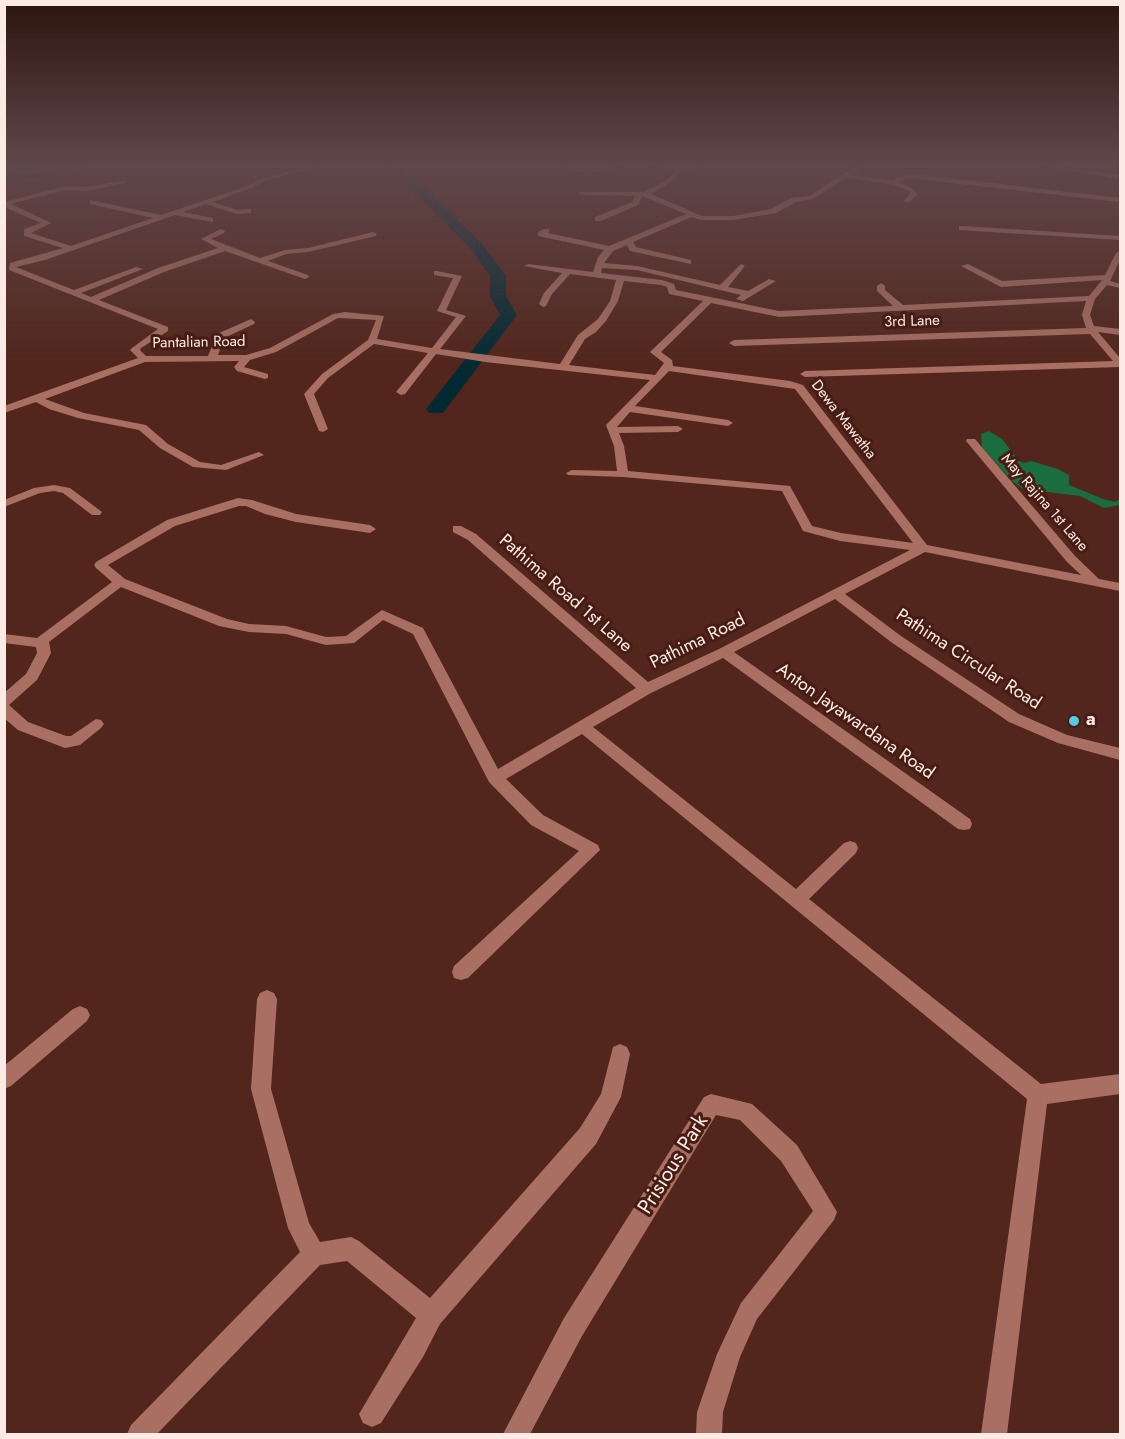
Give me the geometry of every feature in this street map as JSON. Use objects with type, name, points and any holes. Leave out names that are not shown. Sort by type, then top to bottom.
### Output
[{"type":"street","points":[[27,232],[70,248]]},
{"type":"street","points":[[7,269],[13,265],[120,232]]},
{"type":"street","points":[[220,232],[205,239],[305,277]]},
{"type":"street","points":[[545,232],[541,234],[610,249]]},
{"type":"street","points":[[597,275],[598,265],[610,249],[650,232]]},
{"type":"street","points":[[1028,232],[1120,238]]},
{"type":"street","points":[[260,261],[285,252],[308,250],[373,234]]},
{"type":"street","points":[[629,241],[633,249],[688,262]]},
{"type":"street","points":[[91,300],[161,270],[225,248]]},
{"type":"street","points":[[1120,253],[1106,280],[1091,298],[1086,315],[1090,330],[1120,364]]},
{"type":"street","points":[[598,265],[637,268],[749,294]]},
{"type":"street","points":[[528,266],[662,283],[671,286],[672,292],[779,314],[1091,298]]},
{"type":"street","points":[[723,287],[741,266]]},
{"type":"street","points":[[965,266],[1001,284],[1106,280],[1120,286]]},
{"type":"street","points":[[7,269],[165,328],[135,350],[144,359]]},
{"type":"street","points":[[72,293],[139,269]]},
{"type":"street","points":[[543,304],[548,293],[568,272]]},
{"type":"street","points":[[401,392],[462,316],[441,311],[458,276],[437,273]]},
{"type":"street","points":[[563,368],[580,338],[602,321],[614,301],[621,278]]},
{"type":"street","points":[[733,304],[772,282]]},
{"type":"street","points":[[881,286],[880,291],[902,309]]},
{"type":"street","points":[[623,474],[620,446],[611,425],[667,368],[669,362],[655,352],[710,299]]},
{"type":"street","name":"Pantalian Road","points":[[4,410],[144,359],[247,358],[273,350],[336,316],[381,318],[372,341]]},
{"type":"street","points":[[211,358],[216,353],[220,336],[251,322]]},
{"type":"street","name":"3rd Lane","points":[[734,343],[1090,330],[1120,332]]},
{"type":"street","points":[[324,429],[309,394],[325,376],[372,341],[485,359],[658,378]]},
{"type":"street","points":[[1108,352],[1120,352]]},
{"type":"street","points":[[247,358],[239,367],[240,369],[264,376]]},
{"type":"street","points":[[805,374],[1120,364]]},
{"type":"street","name":"Dewa Mawatha","points":[[667,368],[799,387],[923,548]]},
{"type":"street","points":[[38,399],[53,407],[82,416],[142,427],[165,446],[197,465],[222,468],[259,454]]},
{"type":"street","points":[[627,408],[728,423]]},
{"type":"street","points":[[613,430],[678,429]]},
{"type":"street","name":"May Rajina 1st Lane","points":[[971,441],[1071,559],[1096,583]]},
{"type":"street","points":[[572,473],[623,474],[786,488],[807,528],[840,537],[923,548],[1120,587]]},
{"type":"street","points":[[4,504],[38,490],[54,488],[66,490],[96,512]]},
{"type":"street","points":[[370,529],[297,518],[269,511],[249,502],[238,502],[171,523],[100,565],[120,582],[224,622],[249,628],[285,630],[326,641],[350,640],[382,614],[418,631],[495,778],[537,820],[592,850],[461,972]]},
{"type":"street","name":"Pathima Road 1st Lane","points":[[457,529],[472,537],[646,689]]},
{"type":"street","name":"Pathima Road","points":[[495,778],[646,689],[724,652],[923,548]]},
{"type":"street","points":[[4,638],[36,643],[42,641],[120,582]]},
{"type":"street","name":"Pathima Circular Road","points":[[837,594],[896,639],[1014,718],[1063,739],[1120,754]]},
{"type":"street","points":[[4,702],[32,677],[44,653],[42,641]]},
{"type":"street","name":"Anton Jayawardana Road","points":[[724,652],[964,824]]},
{"type":"street","points":[[4,709],[23,726],[65,742],[75,741],[96,724]]},
{"type":"street","points":[[582,726],[1038,1095],[1120,1084]]},
{"type":"street","points":[[797,900],[850,848]]},
{"type":"street","points":[[267,999],[261,1089],[299,1228],[314,1254]]},
{"type":"street","points":[[4,1079],[80,1015]]},
{"type":"street","points":[[372,1414],[414,1348],[431,1315],[588,1136],[611,1097],[620,1054]]},
{"type":"street","points":[[994,1434],[1038,1095]]},
{"type":"street","name":"Prisious Park","points":[[516,1434],[573,1326],[711,1104],[745,1111],[789,1153],[826,1212],[749,1311],[729,1354],[710,1412],[709,1434]]},
{"type":"street","points":[[140,1434],[314,1254],[351,1249],[431,1315]]},
{"type":"green space","points":[[989,431],[1002,439],[1019,461],[1024,463],[1031,461],[1058,469],[1069,475],[1069,485],[1103,499],[1115,502],[1120,499],[1120,505],[1104,508],[1080,496],[1023,489],[1012,481],[982,447],[981,434]]},
{"type":"waterway","points":[[436,409],[463,376],[488,339],[509,315],[498,296],[498,276],[477,247],[462,232]]},
{"type":"place","name":"a","points":[[1074,721]]}]
